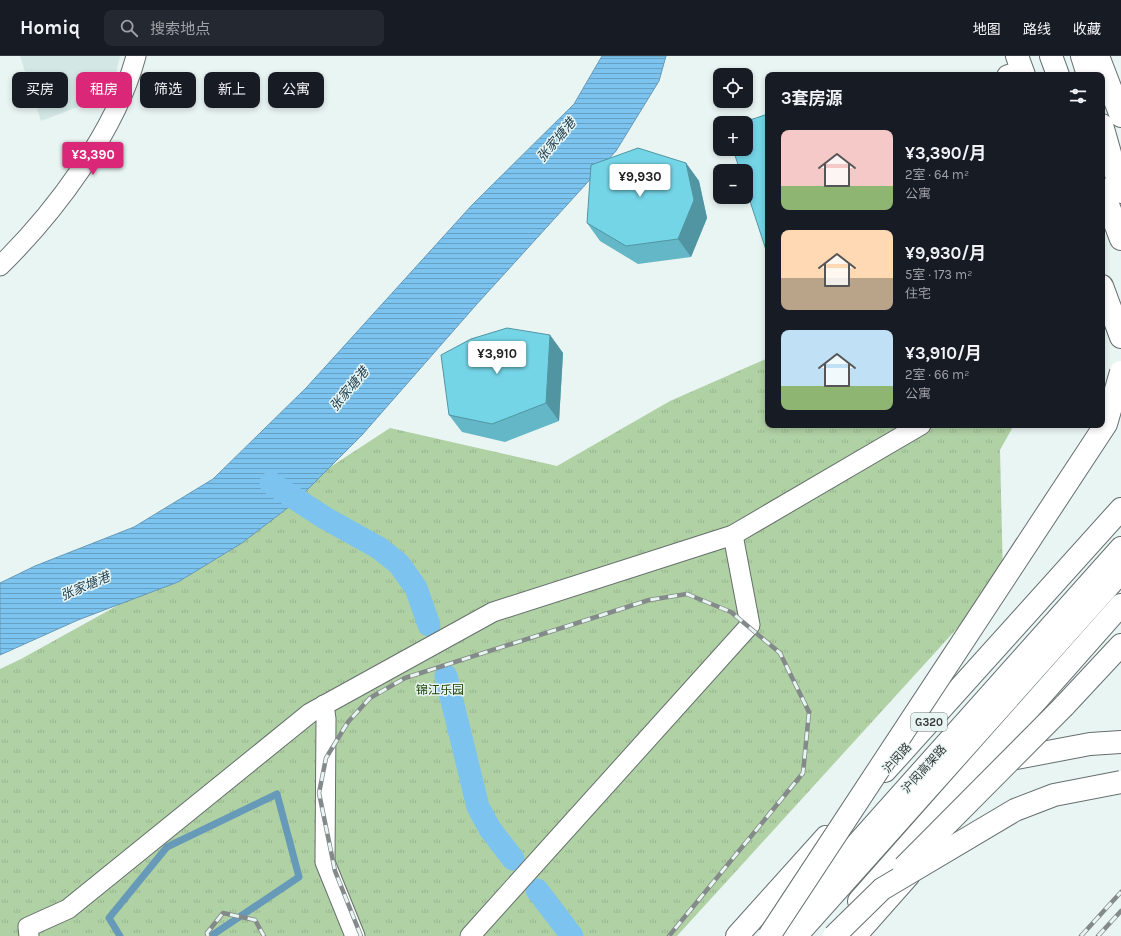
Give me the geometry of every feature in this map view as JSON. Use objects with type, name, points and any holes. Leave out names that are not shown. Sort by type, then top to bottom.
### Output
[{"type":"main road","points":[[1051,56],[1057,72]]},
{"type":"main road","points":[[1082,56],[1087,72]]},
{"type":"main road","points":[[1098,56],[1104,72]]},
{"type":"main road","points":[[1105,74],[1121,116]]},
{"type":"main road","points":[[1105,135],[1121,192]]},
{"type":"main road","points":[[1105,197],[1121,239]]},
{"type":"main road","points":[[1105,294],[1121,338]]},
{"type":"main road","points":[[1105,426],[1121,372]]},
{"type":"main road","points":[[769,936],[1103,428]]},
{"type":"main road","name":"沪闵路","points":[[737,936],[1121,509]]},
{"type":"main road","name":"沪闵高架路","points":[[775,936],[1121,548]]},
{"type":"main road","points":[[796,936],[1121,572]]},
{"type":"main road","points":[[828,936],[1121,605]]},
{"type":"main road","points":[[855,936],[1121,636]]},
{"type":"main road","points":[[834,936],[1064,706],[1121,645]]},
{"type":"main road","points":[[1011,759],[1090,744],[1121,742]]},
{"type":"main road","points":[[882,889],[1015,810],[1054,795],[1121,782]]},
{"type":"street","points":[[0,266],[17,250],[63,195],[104,132],[132,73],[136,56]]},
{"type":"street","points":[[29,936],[28,927],[68,909],[304,718],[324,705],[493,612],[733,535],[917,428]]},
{"type":"street","points":[[470,936],[750,625],[733,535]]},
{"type":"street","points":[[324,705],[326,719],[326,862],[354,936]]},
{"type":"shaded area","points":[[20,56],[120,56],[116,72],[76,72],[76,108],[41,121],[37,108],[68,108],[68,72],[25,72]]},
{"type":"green space","name":"锦江乐园","points":[[765,359],[765,428],[1012,428],[1000,450],[1003,578],[677,936],[0,936],[0,669],[122,603],[390,428],[557,466],[670,401]]},
{"type":"water","name":"张家塘港","points":[[602,56],[666,56],[659,81],[616,151],[476,305],[362,435],[294,503],[242,543],[178,582],[78,620],[0,655],[0,583],[35,566],[134,527],[213,479],[306,388],[472,205],[574,104]]},
{"type":"building","points":[[765,115],[765,247],[751,204],[753,204],[753,164],[738,164],[735,156],[753,156],[753,119]]},
{"type":"building","points":[[638,148],[686,163],[694,200],[678,239],[626,246],[587,223],[591,165]]},
{"type":"building","points":[[507,328],[550,335],[546,403],[492,424],[449,415],[441,355],[471,339]]},
{"type":"waterway","points":[[271,483],[325,518],[379,548],[399,564],[416,588],[429,625]]},
{"type":"waterway","points":[[446,676],[478,807],[490,829],[513,859]]},
{"type":"waterway","points":[[120,936],[109,918],[167,847],[277,794],[299,877],[211,936]]},
{"type":"waterway","points":[[537,890],[572,936]]},
{"type":"railway","points":[[361,936],[335,871],[319,793],[326,758],[348,722],[370,698],[405,678],[649,600],[687,594],[731,612],[780,653],[809,712],[803,773],[669,936]]},
{"type":"railway","points":[[1081,936],[1121,892]]},
{"type":"railway","points":[[1098,936],[1121,911]]},
{"type":"railway","points":[[208,936],[207,933],[223,913],[255,920],[264,936]]}]
